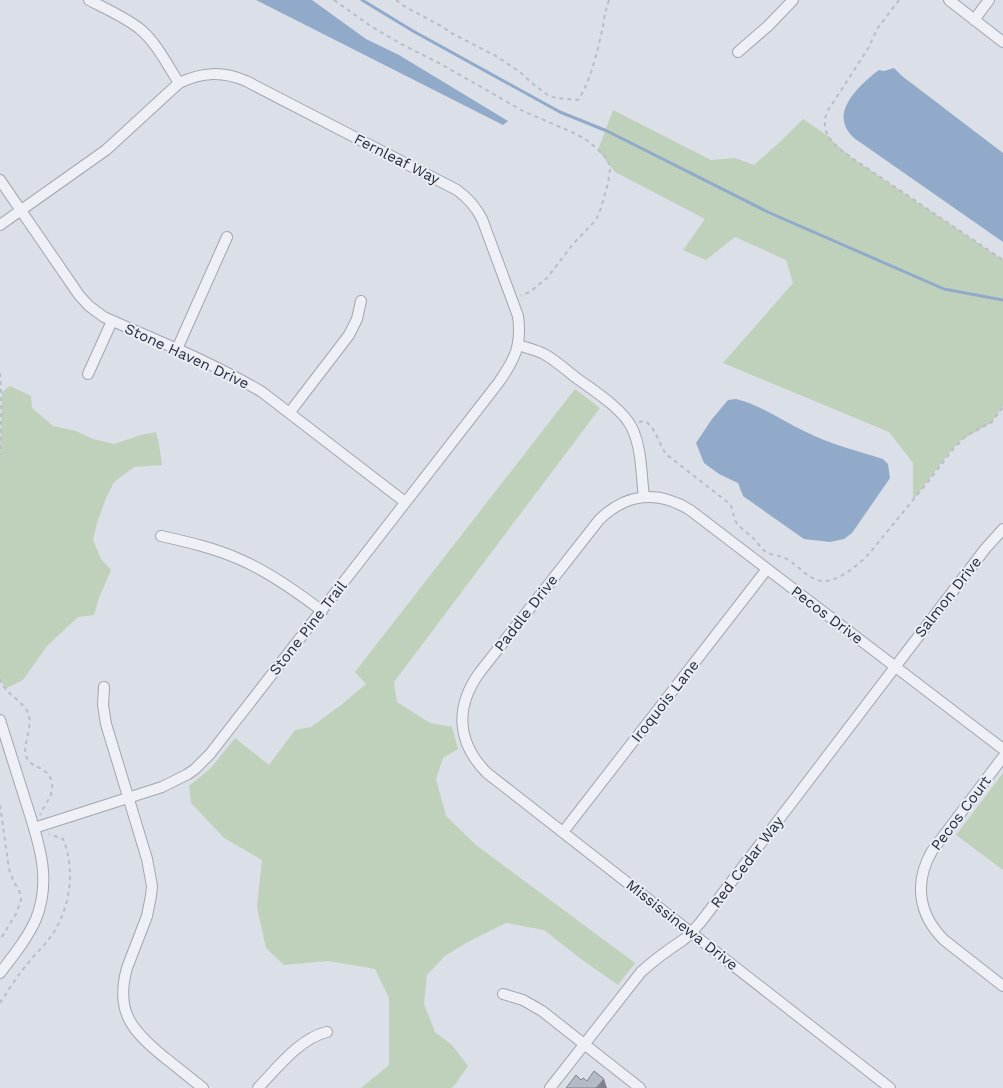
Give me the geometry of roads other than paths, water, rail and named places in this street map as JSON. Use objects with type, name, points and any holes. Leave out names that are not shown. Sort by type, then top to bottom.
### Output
[{"type":"street","points":[[0,225],[106,150],[179,83],[151,40],[128,21],[89,0]]},
{"type":"street","points":[[738,52],[768,26],[793,0]]},
{"type":"street","points":[[949,0],[1003,42]]},
{"type":"street","points":[[974,20],[989,0]]},
{"type":"street","name":"Fernleaf Way","points":[[179,83],[196,76],[212,74],[226,74],[240,79],[464,195],[478,211],[482,219],[518,316],[518,345]]},
{"type":"street","name":"Stone Haven Drive","points":[[0,180],[84,301],[98,314],[177,349],[242,380],[262,392],[405,502]]},
{"type":"street","points":[[177,349],[227,237]]},
{"type":"street","points":[[290,412],[348,335],[357,319],[362,301]]},
{"type":"street","points":[[88,374],[112,321]]},
{"type":"street","points":[[518,345],[551,358],[625,417],[631,426],[639,450],[644,497]]},
{"type":"street","name":"Stone Pine Trail","points":[[34,828],[162,788],[188,774],[202,763],[499,382],[508,369],[518,345]]},
{"type":"street","name":"Pecos Drive","points":[[644,497],[663,498],[683,506],[1003,749]]},
{"type":"street","name":"Paddle Drive","points":[[476,761],[468,746],[463,724],[464,708],[471,686],[599,520],[616,505],[628,500],[644,497]]},
{"type":"street","name":"Salmon Drive","points":[[895,667],[992,540],[1003,529]]},
{"type":"street","points":[[161,536],[206,547],[241,560],[283,583],[322,611]]},
{"type":"street","name":"Iroquois Lane","points":[[563,832],[767,569]]},
{"type":"street","name":"Red Cedar Way","points":[[550,1088],[641,972],[683,940],[700,923],[895,667]]},
{"type":"street","points":[[104,687],[103,705],[106,724],[147,859],[152,886],[147,916],[124,976],[122,990],[124,1007],[133,1027],[143,1040],[203,1088]]},
{"type":"street","points":[[0,720],[42,855],[44,872],[41,902],[31,928],[17,951],[0,973]]},
{"type":"street","name":"Pecos Court","points":[[1003,757],[926,860],[920,889],[925,913],[936,932],[1003,986]]},
{"type":"street","name":"Mississinewa Drive","points":[[476,761],[487,773],[890,1088]]},
{"type":"street","points":[[502,994],[523,1000],[542,1011],[640,1088]]},
{"type":"street","points":[[258,1088],[296,1048],[314,1036],[327,1032]]},
{"type":"water","points":[[256,0],[312,0],[366,39],[399,55],[508,121],[503,125]]},
{"type":"water","points":[[894,68],[1003,153],[1003,242],[854,138],[848,130],[844,114],[855,92],[879,70],[884,71]]},
{"type":"water","points":[[736,399],[763,409],[815,436],[883,459],[888,464],[890,478],[852,533],[844,539],[830,542],[804,539],[743,496],[738,483],[719,474],[704,463],[696,443],[728,400]]},
{"type":"waterway","points":[[362,0],[413,31],[560,112],[607,131],[770,213],[944,289],[1003,300]]}]
